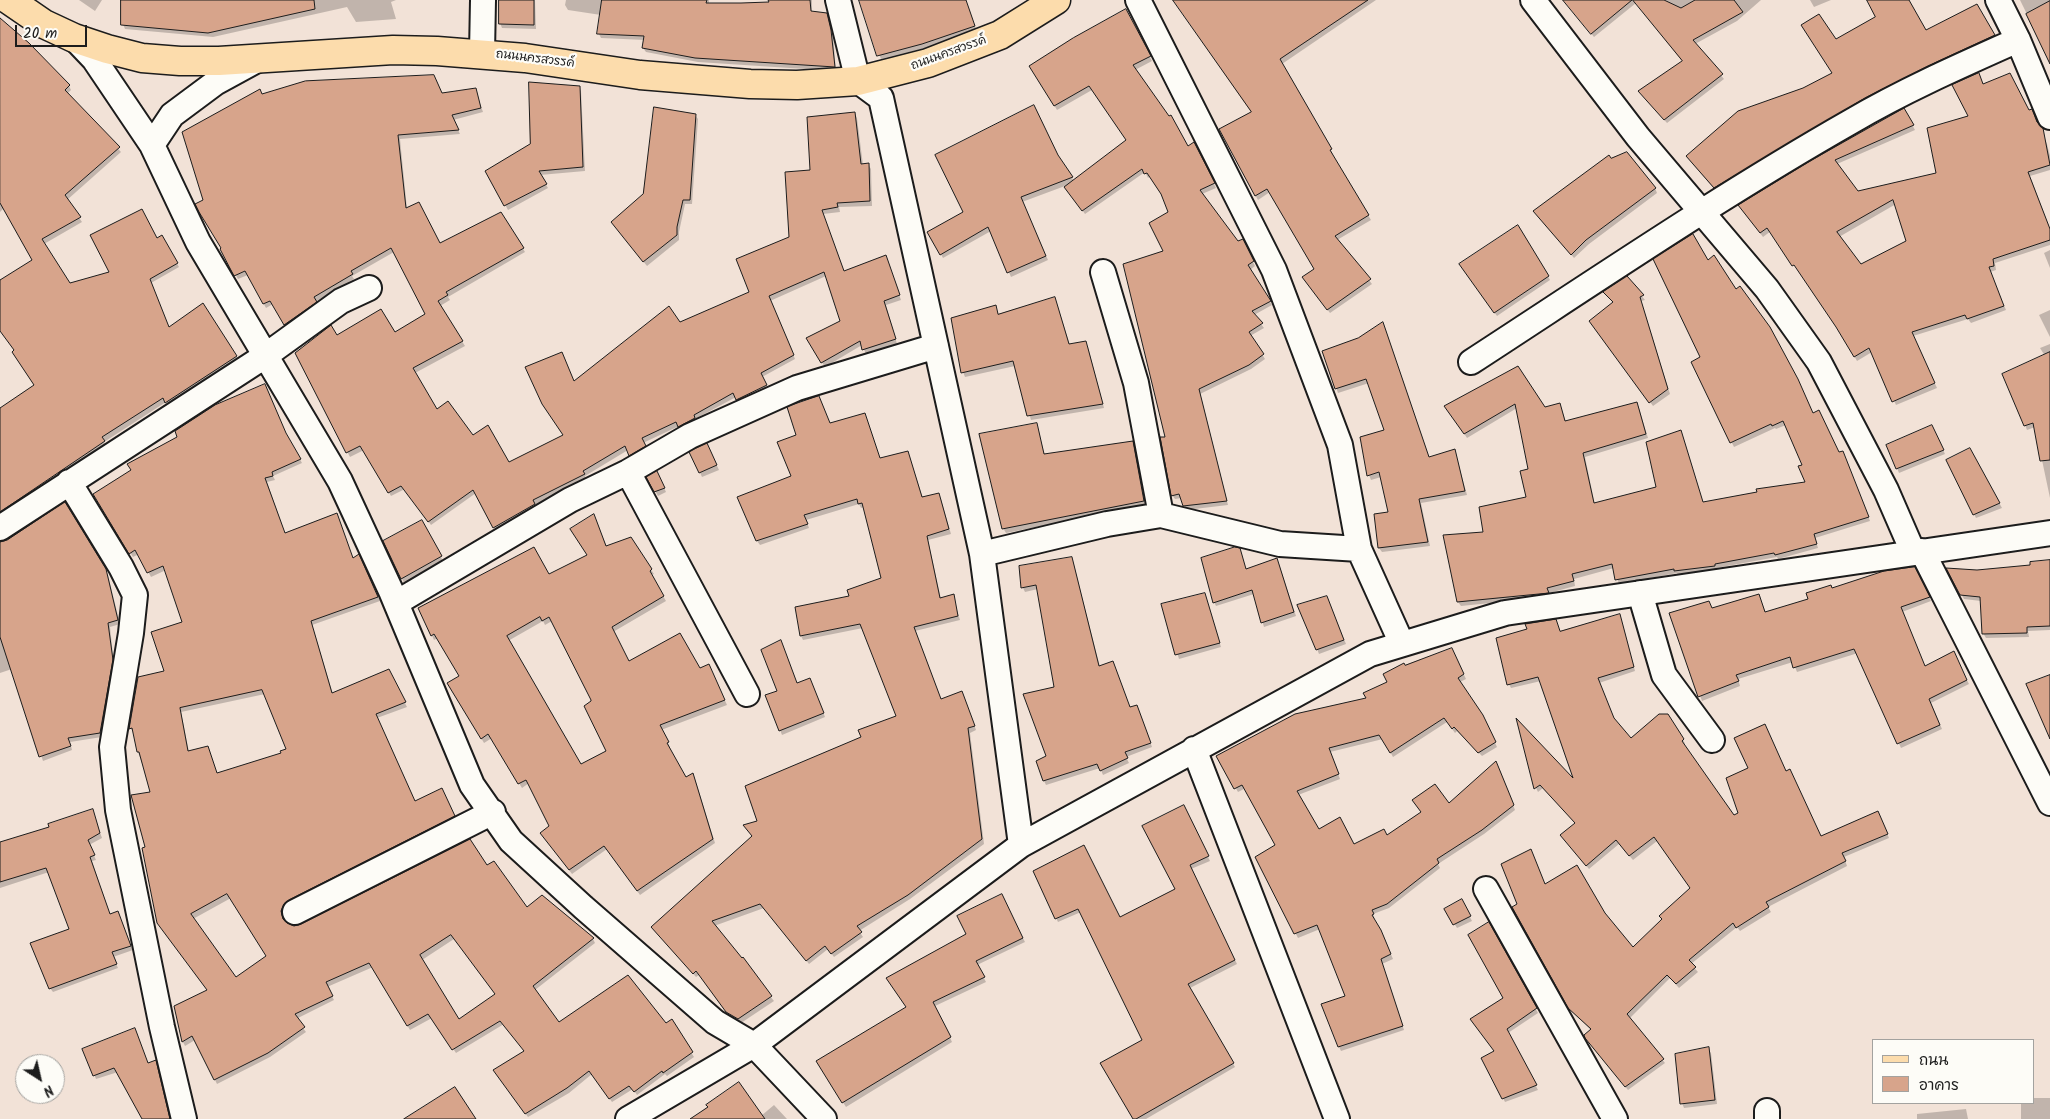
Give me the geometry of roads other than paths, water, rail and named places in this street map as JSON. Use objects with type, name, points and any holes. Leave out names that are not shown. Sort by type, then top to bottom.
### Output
[{"type":"main road","name":"ถนนนครสวรรค์","points":[[9,0],[44,24],[74,38],[142,58],[219,62],[393,50],[482,54],[640,74],[750,84],[797,85],[858,81],[928,63],[1000,35],[1056,0]]},
{"type":"street","points":[[482,54],[483,0]]},
{"type":"street","points":[[838,0],[858,81],[880,98],[982,554],[1021,845]]},
{"type":"street","points":[[1138,0],[1274,270],[1340,445],[1360,549],[1402,644]]},
{"type":"street","points":[[1533,0],[1638,137],[1767,289],[1819,362],[2050,803]]},
{"type":"street","points":[[1998,0],[2048,105]]},
{"type":"street","points":[[74,38],[103,73],[152,146],[198,242],[340,481],[396,603],[472,785],[493,812],[511,841],[583,907],[716,1022],[754,1045],[824,1119]]},
{"type":"street","points":[[1471,362],[1702,212],[1852,121],[1942,74],[2018,40]]},
{"type":"street","points":[[152,146],[172,115],[215,84],[261,58]]},
{"type":"street","points":[[1103,272],[1136,384],[1161,515]]},
{"type":"street","points":[[0,528],[265,356],[341,301],[369,288]]},
{"type":"street","points":[[396,603],[570,500],[628,472],[690,436],[797,388],[936,346]]},
{"type":"street","points":[[628,472],[747,694]]},
{"type":"street","points":[[69,482],[121,567],[135,594],[131,632],[112,747],[117,801],[162,1027],[184,1119]]},
{"type":"street","points":[[982,554],[1106,524],[1161,515],[1280,544],[1360,549]]},
{"type":"street","points":[[628,1119],[754,1045],[1021,845],[1370,654],[1505,613],[2050,533]]},
{"type":"street","points":[[1640,593],[1664,675],[1712,740]]},
{"type":"street","points":[[1194,749],[1337,1119]]},
{"type":"street","points":[[296,912],[493,812]]},
{"type":"street","points":[[1486,889],[1615,1119]]}]
